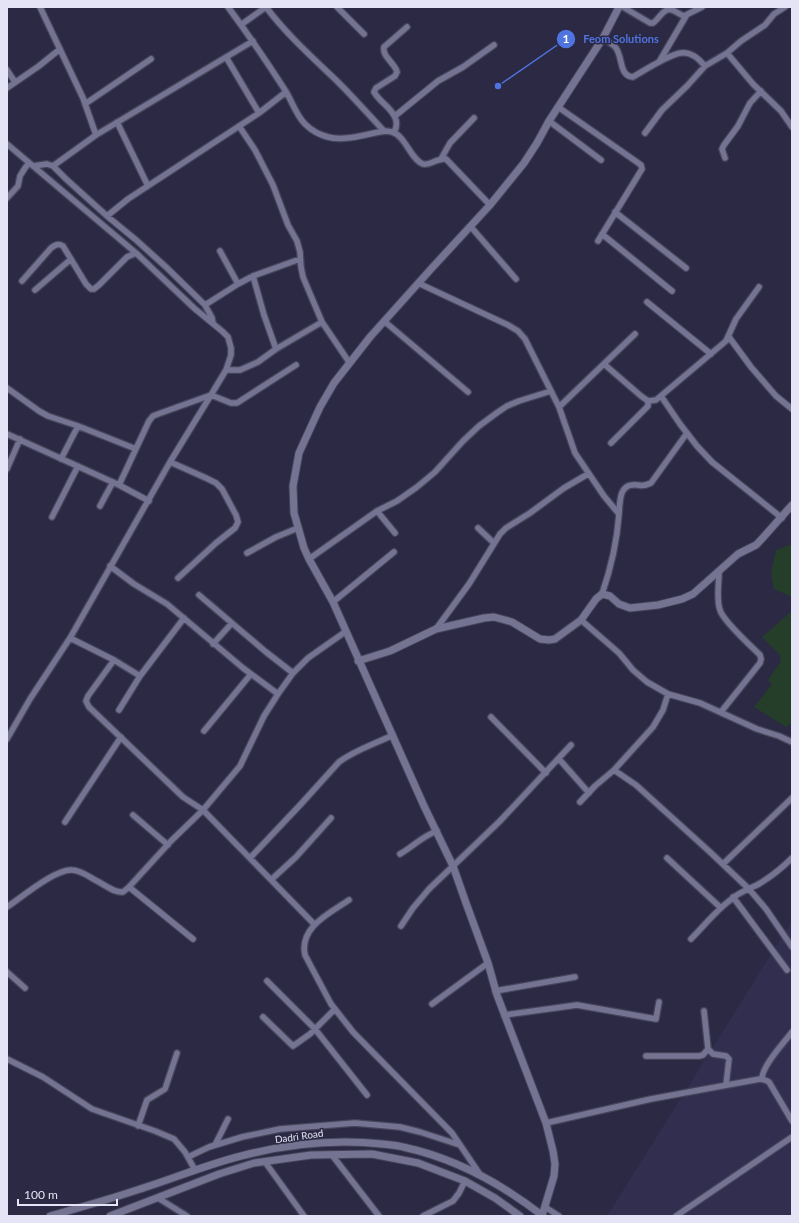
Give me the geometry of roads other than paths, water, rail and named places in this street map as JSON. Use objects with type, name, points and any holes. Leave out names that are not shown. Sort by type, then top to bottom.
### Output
[{"type":"street","points":[[40,7],[85,104],[96,135]]},
{"type":"street","points":[[228,7],[242,24],[286,92],[302,121],[307,126],[330,138],[362,136],[384,131],[394,132],[402,139],[418,162],[427,164],[441,159],[446,159],[490,206]]},
{"type":"street","points":[[242,24],[266,7],[284,29],[338,82],[384,131]]},
{"type":"street","points":[[337,7],[364,34]]},
{"type":"street","points":[[542,1216],[554,1176],[555,1164],[546,1123],[495,991],[488,963],[453,866],[358,661],[333,602],[308,559],[294,513],[293,486],[299,453],[320,407],[334,383],[384,321],[490,206],[524,163],[549,121],[603,38],[619,7]]},
{"type":"street","points":[[623,7],[650,23],[653,23],[668,9],[682,16],[686,16]]},
{"type":"street","points":[[658,62],[686,16],[702,7]]},
{"type":"street","points":[[645,133],[662,110],[705,66],[727,53],[741,41],[765,25],[774,14],[785,7]]},
{"type":"street","points":[[394,132],[397,127],[395,116],[376,95],[375,90],[395,76],[398,72],[383,51],[384,48],[407,27]]},
{"type":"street","points":[[603,38],[616,48],[623,70],[626,75],[630,77],[634,77],[658,62],[681,53],[687,53],[699,60],[705,66]]},
{"type":"street","points":[[53,166],[96,135],[253,41]]},
{"type":"street","points":[[395,116],[438,81],[463,67],[494,45]]},
{"type":"street","points":[[7,88],[39,66],[60,49]]},
{"type":"street","points":[[727,53],[781,112],[792,127]]},
{"type":"street","points":[[226,57],[259,113]]},
{"type":"street","points":[[85,104],[151,58]]},
{"type":"street","points":[[7,70],[15,82]]},
{"type":"street","points":[[724,158],[722,149],[724,144],[738,126],[750,103],[761,91]]},
{"type":"street","points":[[106,216],[128,199],[259,113],[286,92]]},
{"type":"street","points":[[558,108],[641,165],[642,169],[640,173],[598,241]]},
{"type":"street","points":[[441,159],[450,143],[474,118]]},
{"type":"street","points":[[549,121],[601,160]]},
{"type":"street","points":[[117,122],[148,186]]},
{"type":"street","points":[[239,126],[255,150],[273,186],[288,225],[297,241],[304,277],[322,322],[350,362]]},
{"type":"street","points":[[7,144],[136,253],[194,308],[222,331],[228,337],[232,348],[226,370],[212,395],[170,462],[70,638],[30,699],[7,739]]},
{"type":"street","points":[[7,198],[18,186],[20,176],[25,168],[31,165],[47,164],[53,166],[106,216],[135,239],[166,267],[204,306],[212,318],[213,323]]},
{"type":"street","points":[[615,212],[686,268]]},
{"type":"street","points":[[471,227],[516,279]]},
{"type":"street","points":[[602,234],[672,291]]},
{"type":"street","points":[[22,281],[50,248],[56,244],[63,246],[88,287],[91,289],[94,289],[127,257],[136,253]]},
{"type":"street","points":[[220,251],[238,284]]},
{"type":"street","points":[[204,306],[253,276],[300,258]]},
{"type":"street","points":[[35,290],[71,260]]},
{"type":"street","points":[[253,276],[264,315],[276,349]]},
{"type":"street","points":[[418,283],[508,325],[526,339],[559,408],[575,453],[588,474],[619,514]]},
{"type":"street","points":[[604,364],[648,401],[656,400],[723,345],[729,337],[736,319],[759,286]]},
{"type":"street","points":[[647,302],[711,354]]},
{"type":"street","points":[[384,321],[468,392]]},
{"type":"street","points":[[226,370],[240,370],[258,362],[276,349],[322,322]]},
{"type":"street","points":[[559,408],[635,334]]},
{"type":"street","points":[[729,337],[751,367],[776,396],[792,408]]},
{"type":"street","points":[[100,506],[116,484],[153,416],[212,395],[231,403],[237,403],[296,365]]},
{"type":"street","points":[[7,388],[44,414],[136,449]]},
{"type":"street","points":[[308,559],[377,511],[397,501],[435,472],[463,441],[479,426],[498,412],[519,401],[551,391]]},
{"type":"street","points":[[661,396],[680,424],[712,462],[782,518]]},
{"type":"street","points":[[611,443],[648,406],[648,401]]},
{"type":"street","points":[[61,458],[78,426]]},
{"type":"street","points":[[358,661],[390,651],[436,629],[484,618],[494,617],[512,622],[540,639],[555,639],[581,620],[596,599],[602,594],[612,563],[618,534],[622,491],[626,487],[633,484],[640,486],[651,483],[687,433]]},
{"type":"street","points":[[7,434],[78,466],[149,501]]},
{"type":"street","points":[[7,470],[20,440]]},
{"type":"street","points":[[170,462],[206,478],[222,488],[238,522],[235,528],[216,542],[178,578]]},
{"type":"street","points":[[52,517],[78,466]]},
{"type":"street","points":[[436,629],[472,580],[500,534],[506,528],[530,514],[564,488],[588,474]]},
{"type":"street","points":[[602,594],[610,596],[619,604],[630,608],[658,605],[682,599],[693,594],[738,554],[756,545],[782,518],[792,505]]},
{"type":"street","points":[[377,511],[395,533]]},
{"type":"street","points":[[247,553],[276,537],[298,528]]},
{"type":"street","points":[[478,528],[494,543]]},
{"type":"street","points":[[333,602],[394,552]]},
{"type":"street","points":[[110,566],[134,584],[167,604],[213,644],[278,694]]},
{"type":"street","points":[[719,572],[718,603],[720,611],[726,620],[760,655],[761,659],[760,663],[721,712]]},
{"type":"street","points":[[199,595],[293,673]]},
{"type":"street","points":[[119,710],[140,676],[184,618]]},
{"type":"street","points":[[581,620],[618,653],[633,670],[647,682],[668,694],[700,703],[757,729],[792,742]]},
{"type":"street","points":[[213,644],[232,623]]},
{"type":"street","points":[[7,907],[49,878],[63,871],[79,871],[115,891],[123,892],[203,810],[240,766],[264,716],[293,673],[308,658],[345,632]]},
{"type":"street","points":[[70,638],[114,660],[140,676]]},
{"type":"street","points":[[114,660],[88,696],[86,701],[89,707],[183,797],[203,810],[272,879],[314,924]]},
{"type":"street","points":[[204,731],[251,674]]},
{"type":"street","points":[[580,802],[614,770],[653,727],[663,710],[668,694]]},
{"type":"street","points":[[491,717],[546,773]]},
{"type":"street","points":[[250,858],[302,804],[339,762],[346,756],[393,735]]},
{"type":"street","points":[[65,822],[121,737]]},
{"type":"street","points":[[401,926],[413,908],[429,889],[500,821],[571,745]]},
{"type":"street","points":[[559,759],[589,793]]},
{"type":"street","points":[[614,770],[636,785],[749,889],[766,909],[792,947]]},
{"type":"street","points":[[722,864],[792,798]]},
{"type":"street","points":[[133,815],[168,845]]},
{"type":"street","points":[[272,879],[296,858],[332,818]]},
{"type":"street","points":[[400,854],[420,839],[437,831]]},
{"type":"street","points":[[667,858],[721,908]]},
{"type":"street","points":[[691,939],[733,897],[778,872],[792,858]]},
{"type":"street","points":[[129,887],[193,939]]},
{"type":"street","points":[[733,897],[787,970]]},
{"type":"street","points":[[349,900],[314,924],[304,942],[303,948],[305,955],[330,1004],[354,1032],[452,1133],[481,1176]]},
{"type":"street","points":[[432,1004],[488,963]]},
{"type":"street","points":[[7,972],[25,988]]},
{"type":"street","points":[[495,991],[574,977]]},
{"type":"street","points":[[267,981],[315,1029],[367,1095]]},
{"type":"street","points":[[504,1014],[577,1005],[656,1019],[659,1002]]},
{"type":"street","points":[[263,1018],[293,1046],[315,1029],[335,1009]]},
{"type":"street","points":[[704,1011],[708,1049],[713,1054],[726,1056],[729,1059],[726,1085]]},
{"type":"street","points":[[762,1080],[762,1075],[766,1066],[792,1032]]},
{"type":"street","points":[[646,1056],[699,1056],[703,1055],[708,1049]]},
{"type":"street","points":[[138,1126],[147,1100],[166,1089],[177,1053]]},
{"type":"street","points":[[7,1059],[43,1077],[92,1109],[174,1140],[185,1152],[194,1170]]},
{"type":"street","points":[[546,1123],[651,1099],[762,1080],[769,1082],[792,1121]]},
{"type":"street","points":[[215,1145],[228,1119]]},
{"type":"street","points":[[188,1157],[215,1145],[242,1137],[280,1129],[355,1123],[400,1126],[461,1145]]},
{"type":"street","points":[[676,1216],[792,1137]]},
{"type":"street","name":"Dadri Road","points":[[50,1216],[134,1191],[194,1170],[241,1156],[283,1147],[328,1142],[358,1142],[402,1147],[441,1158],[481,1176],[503,1188],[542,1216]]},
{"type":"street","name":"Dadri Road","points":[[110,1216],[219,1174],[254,1163],[310,1155],[372,1154],[418,1163],[465,1181],[495,1198],[520,1216]]},
{"type":"street","points":[[332,1155],[379,1216]]},
{"type":"street","points":[[265,1162],[304,1216]]},
{"type":"street","points":[[423,1216],[453,1201],[465,1181]]},
{"type":"street","points":[[158,1198],[187,1216]]},
{"type":"street","points":[[545,1207],[559,1216]]},
{"type":"place","name":"Feom Solutions","points":[[498,86]]}]
